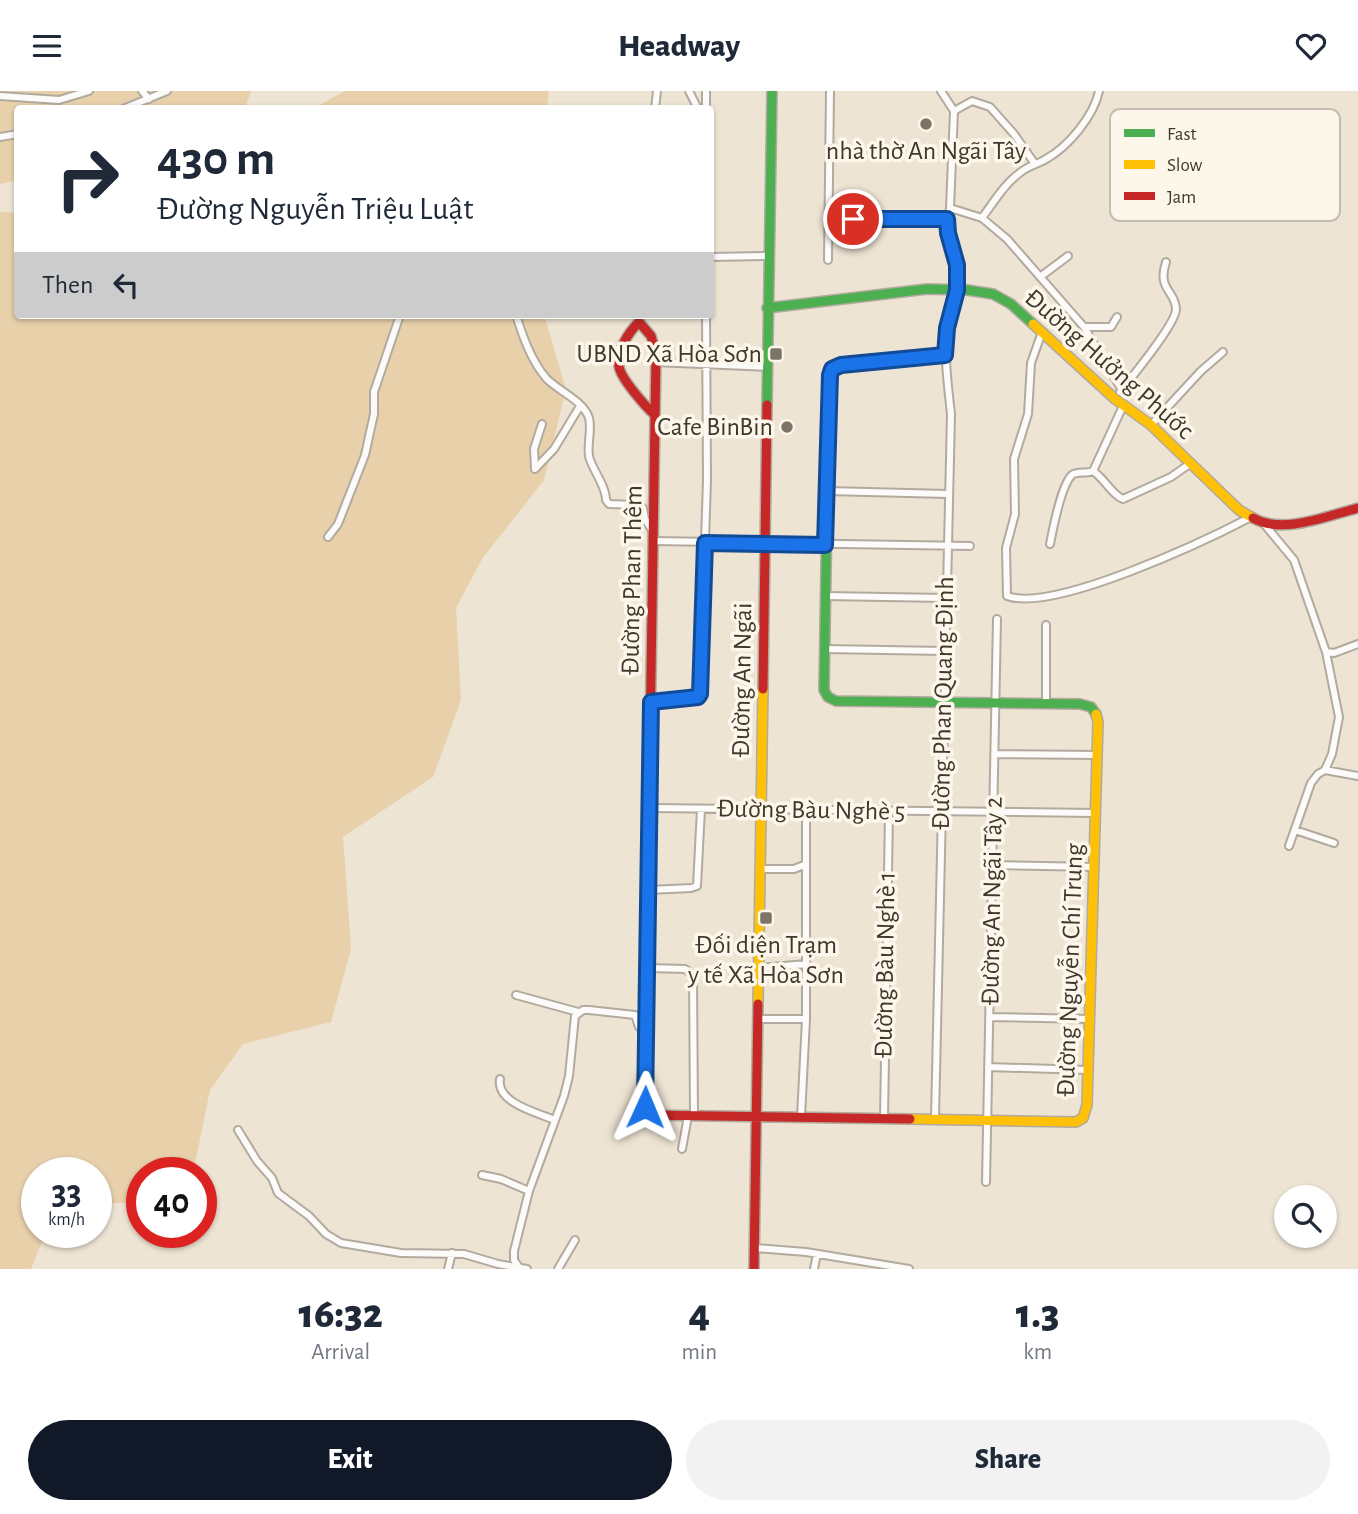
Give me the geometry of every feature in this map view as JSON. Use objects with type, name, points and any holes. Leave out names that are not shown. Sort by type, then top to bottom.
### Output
[{"type":"street","points":[[0,96],[59,100],[89,91]]},
{"type":"street","points":[[142,91],[149,99]]},
{"type":"street","points":[[133,105],[167,91]]},
{"type":"street","name":"Đường An Ngãi","points":[[754,1269],[772,91]]},
{"type":"street","points":[[828,260],[830,91]]},
{"type":"street","points":[[829,219],[947,219],[950,208],[954,111],[941,91]]},
{"type":"street","points":[[982,219],[1012,179],[1058,150],[1085,122],[1093,112],[1100,91]]},
{"type":"street","points":[[954,111],[972,101],[990,107],[1014,134],[1035,164]]},
{"type":"street","points":[[950,208],[982,219],[1007,239],[1084,327],[1122,390]]},
{"type":"street","name":"Đường Phan Quang Định","points":[[935,1118],[951,414],[945,355],[947,328],[957,290],[957,265],[947,219]]},
{"type":"street","points":[[714,257],[768,256]]},
{"type":"street","points":[[1040,277],[1068,256]]},
{"type":"street","points":[[1115,399],[1156,345],[1175,314],[1176,307],[1163,281],[1166,262]]},
{"type":"street","name":"Đường Hưởng Phước","points":[[767,308],[927,289],[993,294],[1011,304],[1115,399],[1151,425],[1239,510],[1265,525]]},
{"type":"street","points":[[1084,327],[1111,327],[1117,317]]},
{"type":"street","points":[[328,537],[338,524],[365,455],[374,414],[374,392],[399,319]]},
{"type":"street","points":[[517,319],[532,358],[547,379],[580,406],[589,419],[589,457],[598,473],[606,500],[609,504],[637,505],[643,508],[645,519],[652,530]]},
{"type":"street","points":[[651,702],[698,697],[700,694],[708,480],[705,319]]},
{"type":"street","points":[[655,415],[619,369],[618,362],[630,331],[639,323],[650,333],[655,358],[705,365],[766,367]]},
{"type":"street","points":[[1042,332],[1031,363],[1028,414],[1014,459],[1015,514],[1006,548],[1007,596],[1035,599],[1093,584],[1188,548],[1251,517]]},
{"type":"street","points":[[1151,425],[1223,352]]},
{"type":"street","points":[[945,355],[841,365],[833,368],[830,375],[824,690],[828,697],[836,701],[1045,703],[1046,625]]},
{"type":"street","name":"Đường Phan Thêm","points":[[655,358],[656,463],[652,530],[651,808],[645,1115],[757,1116]]},
{"type":"street","points":[[542,424],[534,449],[535,469],[554,449],[580,406]]},
{"type":"street","points":[[1093,471],[1124,406]]},
{"type":"street","points":[[1050,544],[1059,504],[1070,477],[1074,474],[1093,471],[1123,499],[1171,477],[1191,463]]},
{"type":"street","points":[[827,491],[948,494]]},
{"type":"street","points":[[1265,525],[1287,524],[1358,508]]},
{"type":"street","points":[[1265,525],[1293,560],[1326,652],[1339,717],[1332,754],[1325,770],[1311,783],[1289,846]]},
{"type":"street","points":[[653,541],[970,546]]},
{"type":"street","points":[[825,596],[945,598]]},
{"type":"street","name":"Đường An Ngãi Tây 2","points":[[986,1182],[996,619]]},
{"type":"street","points":[[1326,652],[1334,653],[1358,645]]},
{"type":"street","points":[[824,649],[944,651]]},
{"type":"street","name":"Đường Nguyễn Chí Trung","points":[[757,1116],[1076,1122],[1083,1118],[1086,1113],[1096,867],[1098,722],[1093,707],[1086,704],[1045,703]]},
{"type":"street","points":[[995,754],[1097,755]]},
{"type":"street","points":[[1325,770],[1358,776]]},
{"type":"street","name":"Đường Bàu Nghè 5","points":[[651,808],[1096,813]]},
{"type":"street","points":[[649,890],[697,886],[701,809]]},
{"type":"street","points":[[801,1117],[807,964],[804,865],[806,811]]},
{"type":"street","name":"Đường Bàu Nghè 1","points":[[884,1118],[888,812]]},
{"type":"street","points":[[1295,830],[1334,843]]},
{"type":"street","points":[[762,869],[794,869],[804,865]]},
{"type":"street","points":[[992,865],[1096,867]]},
{"type":"street","points":[[760,968],[807,964]]},
{"type":"street","points":[[648,968],[685,969],[693,975],[691,1116],[682,1149]]},
{"type":"street","points":[[516,995],[578,1012],[589,1010],[647,1015]]},
{"type":"street","points":[[518,1266],[514,1260],[514,1251],[528,1191],[567,1086],[573,1024],[578,1012]]},
{"type":"street","points":[[635,1015],[639,1027],[646,1033]]},
{"type":"street","points":[[989,1017],[1090,1019]]},
{"type":"street","points":[[759,1019],[806,1019]]},
{"type":"street","points":[[988,1067],[1087,1070]]},
{"type":"street","points":[[499,1079],[498,1088],[511,1100],[555,1120]]},
{"type":"street","points":[[238,1130],[257,1161],[272,1178],[278,1193],[309,1216],[326,1234],[351,1246],[371,1246],[401,1253],[464,1254],[527,1269]]},
{"type":"street","points":[[482,1175],[500,1179],[528,1191]]},
{"type":"street","points":[[558,1269],[575,1240]]},
{"type":"street","points":[[755,1248],[817,1254],[888,1268],[909,1269]]},
{"type":"street","points":[[447,1269],[452,1253]]},
{"type":"street","points":[[814,1269],[817,1254]]},
{"type":"shaded area","points":[[0,91],[251,91],[246,105],[14,105],[14,181],[0,184]]},
{"type":"shaded area","points":[[345,91],[549,91],[547,105],[319,105]]},
{"type":"shaded area","points":[[0,212],[14,213],[14,319],[545,319],[566,389],[544,480],[482,559],[456,608],[461,700],[433,777],[343,837],[351,949],[331,1022],[243,1044],[210,1090],[196,1157],[126,1157],[126,1203],[112,1203],[112,1157],[21,1157],[21,1248],[40,1248],[31,1269],[0,1269]]},
{"type":"traffic: fast","points":[[767,405],[772,91]]},
{"type":"traffic: fast","points":[[767,308],[927,289],[967,290],[993,294],[1011,304],[1033,324]]},
{"type":"traffic: fast","points":[[827,508],[824,690],[828,697],[836,701],[1080,704],[1091,707],[1096,714]]},
{"type":"traffic: fast","points":[[646,1056],[650,739]]},
{"type":"traffic: slow","points":[[1033,324],[1115,399],[1151,425],[1239,510],[1253,518]]},
{"type":"traffic: slow","points":[[758,1004],[763,689]]},
{"type":"traffic: slow","points":[[910,1119],[1076,1122],[1083,1118],[1087,1105],[1098,722],[1096,714]]},
{"type":"traffic: jam","points":[[650,739],[656,354],[651,336],[639,322],[624,342],[619,366],[628,385],[655,415]]},
{"type":"traffic: jam","points":[[827,508],[830,375],[833,368],[945,355]]},
{"type":"traffic: jam","points":[[763,689],[767,405]]},
{"type":"traffic: jam","points":[[1253,518],[1265,523],[1291,524],[1358,508]]},
{"type":"traffic: jam","points":[[754,1269],[758,1004]]},
{"type":"traffic: jam","points":[[646,1056],[645,1115],[910,1119]]},
{"type":"place","name":"nhà thờ An Ngãi Tây","points":[[926,124]]},
{"type":"place","name":"UBND Xã Hòa Sơn","points":[[776,354]]},
{"type":"place","name":"Cafe BinBin","points":[[787,427]]},
{"type":"place","name":"Đối diện Trạm y tế Xã Hòa Sơn","points":[[766,918]]},
{"type":"route","points":[[645,1107],[651,702],[698,697],[700,694],[705,543],[825,545],[832,369],[841,365],[945,355],[947,328],[957,290],[957,265],[947,219],[853,219]]}]
